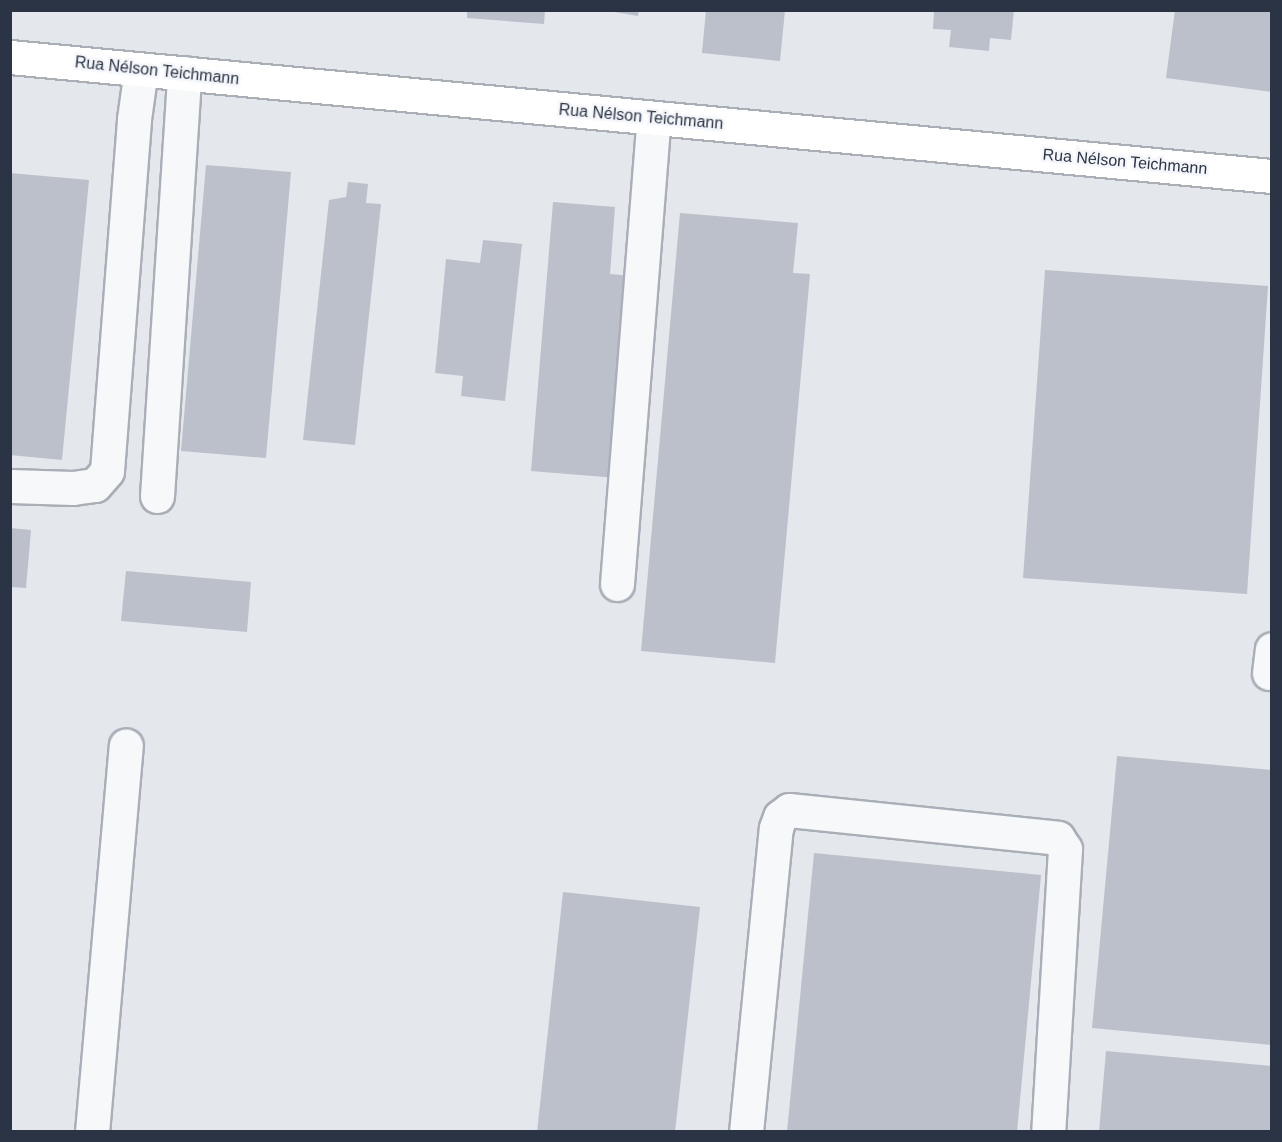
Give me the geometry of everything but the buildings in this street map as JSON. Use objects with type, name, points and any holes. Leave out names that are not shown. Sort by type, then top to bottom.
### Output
[{"type":"main road","name":"Rua Nélson Teichmann","points":[[10,57],[1272,176]]},
{"type":"lane","points":[[10,486],[84,487],[95,485],[107,471],[134,119],[141,69]]},
{"type":"lane","points":[[157,496],[184,73]]},
{"type":"lane","points":[[617,584],[654,118]]},
{"type":"lane","points":[[92,1131],[126,745]]},
{"type":"lane","points":[[746,1131],[776,828],[780,817],[789,810],[1058,838],[1065,849],[1048,1131]]}]
